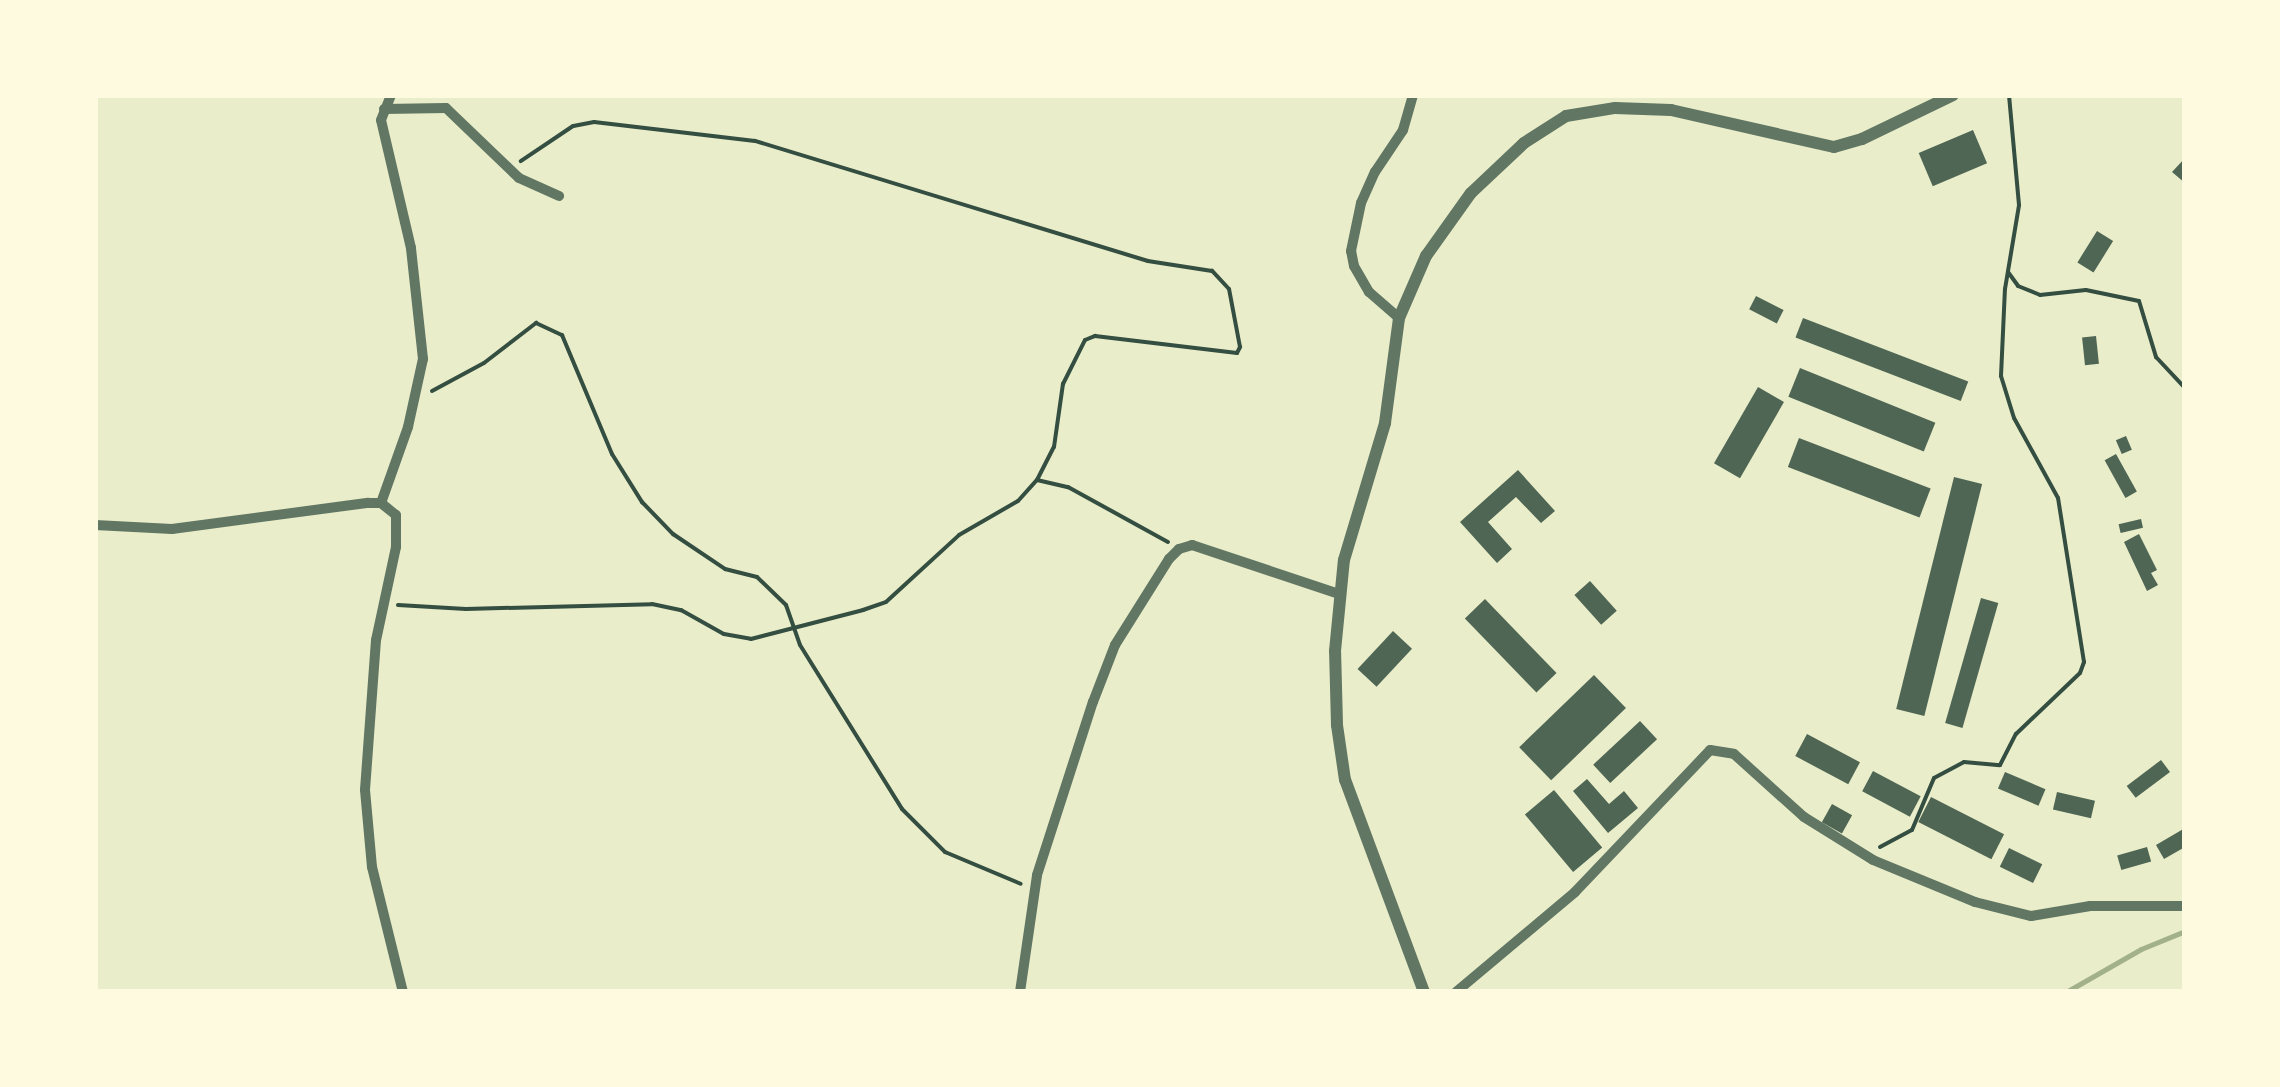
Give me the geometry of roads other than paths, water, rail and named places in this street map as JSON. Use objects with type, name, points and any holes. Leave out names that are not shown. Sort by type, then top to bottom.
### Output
[{"type":"street","points":[[380,503],[418,392],[422,359],[411,248],[383,129],[384,110],[391,95]]},
{"type":"street","points":[[1399,318],[1368,292],[1354,266],[1352,251],[1361,204],[1403,130],[1414,95]]},
{"type":"street","points":[[1424,992],[1345,780],[1337,725],[1338,594],[1354,520],[1384,423],[1399,318],[1426,256],[1471,193],[1524,143],[1566,116],[1615,108],[1672,110],[1834,147],[1862,139],[1953,95]]},
{"type":"street","points":[[384,110],[446,108],[510,170],[559,196]]},
{"type":"street","points":[[95,525],[172,529],[380,503],[396,516],[399,527],[383,604],[365,766],[365,815],[372,867],[404,992]]},
{"type":"street","points":[[1020,992],[1034,890],[1059,804],[1115,646],[1179,548],[1192,545],[1338,594]]},
{"type":"street","points":[[1456,992],[1574,892],[1710,750],[1734,754],[1804,817],[1873,860],[1976,902],[2031,916],[2090,906],[2185,906]]},
{"type":"waterway","points":[[2066,992],[2141,949],[2185,931]]}]
